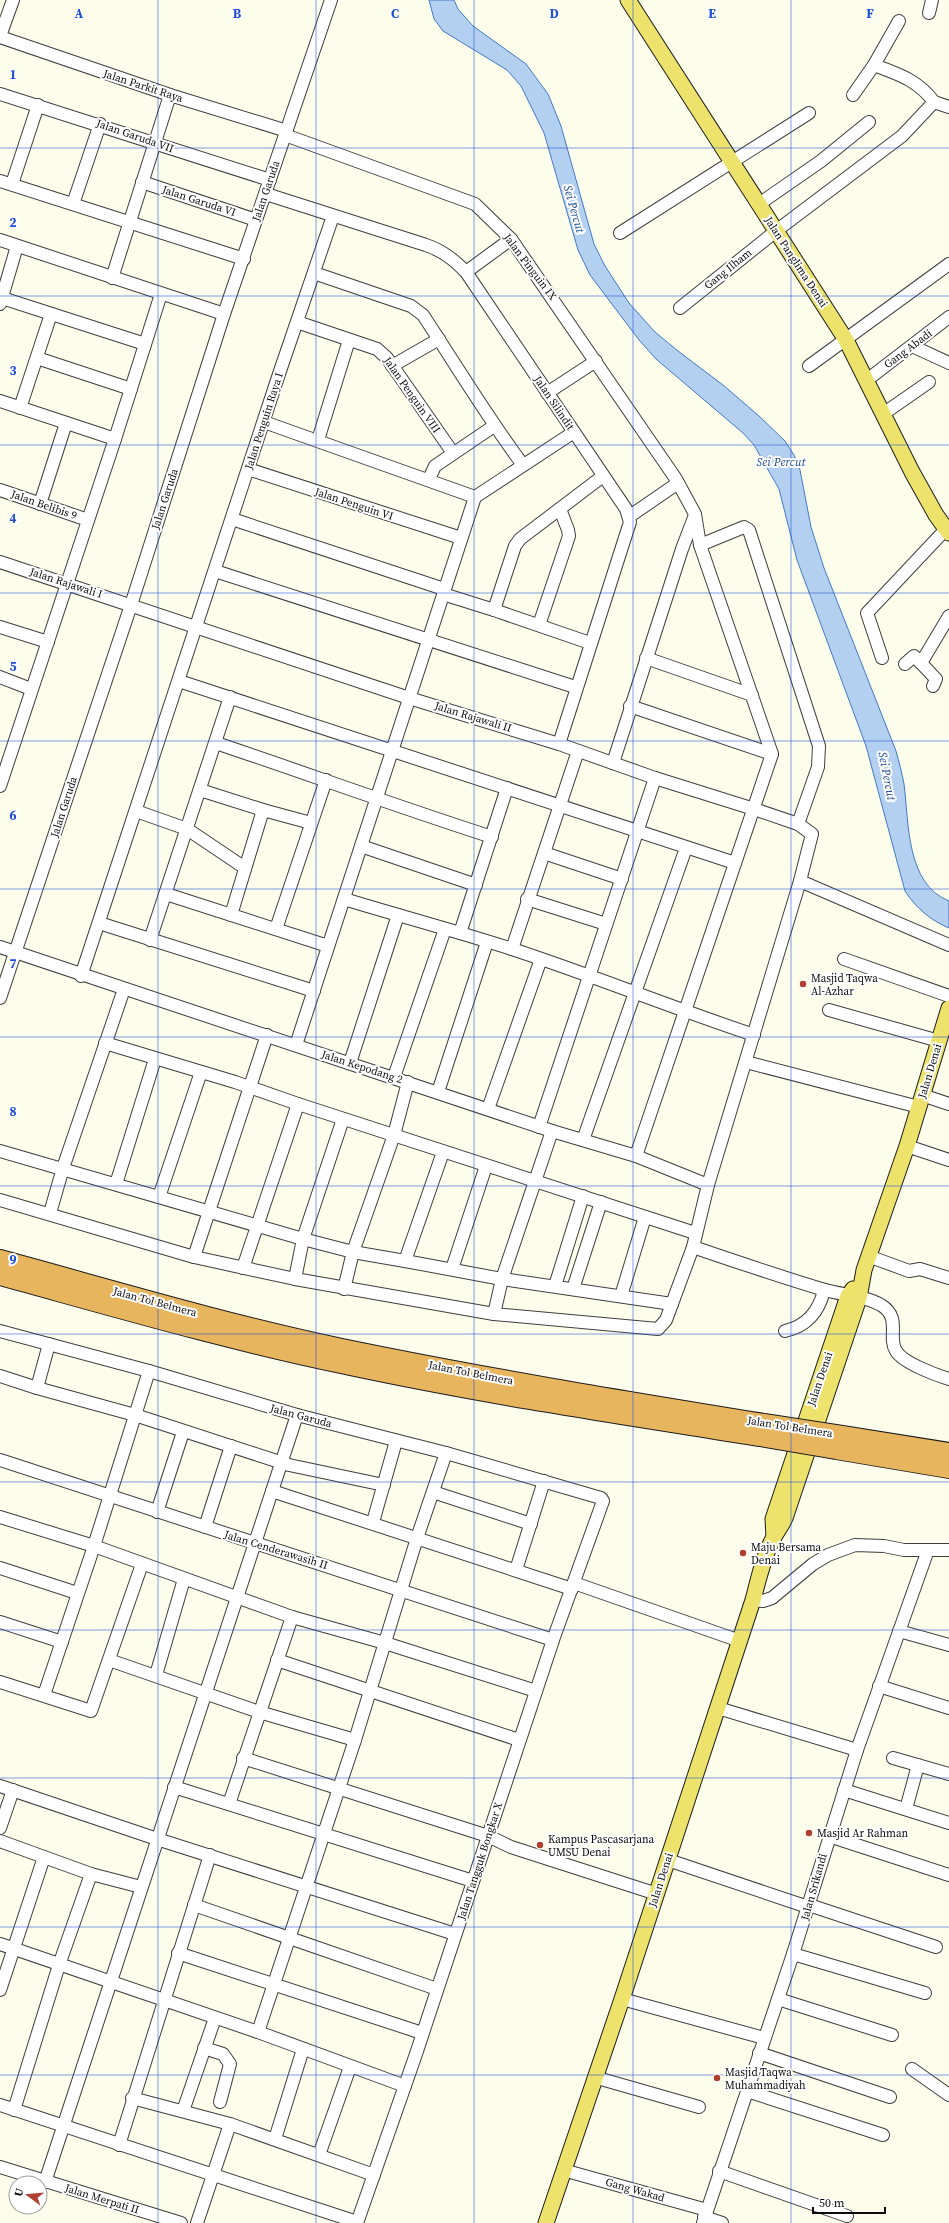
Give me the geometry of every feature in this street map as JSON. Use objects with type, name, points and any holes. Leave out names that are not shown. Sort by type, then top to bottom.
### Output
[{"type":"highway","name":"Jalan Tol Belmera","points":[[0,1259],[203,1315],[341,1348],[762,1430],[839,1443],[949,1468]]},
{"type":"highway","name":"Jalan Tol Belmera","points":[[0,1276],[201,1332],[339,1364],[508,1397],[762,1430]]},
{"type":"highway","name":"Jalan Tol Belmera","points":[[839,1443],[949,1452]]},
{"type":"main road","name":"Jalan Panglima Denai","points":[[628,0],[846,340],[936,514],[948,531]]},
{"type":"main road","name":"Jalan Denai","points":[[546,2223],[657,1894],[740,1641],[759,1575],[774,1537],[773,1519],[907,1146],[949,1008]]},
{"type":"street","points":[[0,37],[13,0]]},
{"type":"street","name":"Jalan Garuda","points":[[0,998],[131,605],[224,314],[331,0]]},
{"type":"street","points":[[929,13],[932,0]]},
{"type":"street","points":[[853,96],[874,65],[899,21]]},
{"type":"street","name":"Jalan Parkit Raya","points":[[0,37],[286,133]]},
{"type":"street","points":[[874,65],[901,75],[929,94],[934,102],[949,107]]},
{"type":"street","name":"Jalan Garuda VII","points":[[0,94],[100,124],[154,144],[270,180]]},
{"type":"street","points":[[112,278],[170,95]]},
{"type":"street","name":"Gang Ilham","points":[[680,308],[776,231],[902,136],[934,102]]},
{"type":"street","points":[[12,184],[38,105]]},
{"type":"street","points":[[620,233],[809,113]]},
{"type":"street","points":[[759,204],[821,161],[869,122]]},
{"type":"street","points":[[73,204],[100,124]]},
{"type":"street","name":"Jalan Pinguin IX","points":[[286,133],[475,204],[511,239],[596,361],[678,483],[695,514],[700,545],[772,754]]},
{"type":"street","points":[[0,181],[244,259]]},
{"type":"street","name":"Jalan Garuda VI","points":[[142,182],[256,220]]},
{"type":"street","name":"Jalan Silindit","points":[[266,194],[441,250],[466,272],[630,516]]},
{"type":"street","name":"Jalan Penguin Raya I","points":[[81,976],[333,216]]},
{"type":"street","points":[[466,272],[511,239]]},
{"type":"street","points":[[0,240],[224,314]]},
{"type":"street","points":[[17,246],[1,301],[51,314],[145,344]]},
{"type":"street","points":[[809,366],[949,264]]},
{"type":"street","points":[[314,273],[411,306],[423,315],[494,426],[523,465]]},
{"type":"street","points":[[0,786],[66,583],[116,439],[161,294]]},
{"type":"street","points":[[20,408],[51,314]]},
{"type":"street","name":"Gang Abadi","points":[[867,380],[949,318]]},
{"type":"street","name":"Jalan Penguin VIII","points":[[297,322],[376,348],[392,366],[453,453]]},
{"type":"street","points":[[392,366],[439,339]]},
{"type":"street","points":[[318,440],[349,340]]},
{"type":"street","points":[[912,346],[949,363]]},
{"type":"street","points":[[37,358],[131,389]]},
{"type":"street","points":[[547,393],[596,361]]},
{"type":"street","points":[[884,414],[929,382]]},
{"type":"street","points":[[0,401],[116,439]]},
{"type":"street","points":[[264,422],[429,479],[475,497]]},
{"type":"street","points":[[40,504],[66,423]]},
{"type":"street","points":[[429,479],[435,466],[494,426]]},
{"type":"street","points":[[296,1045],[475,497],[574,432]]},
{"type":"street","name":"Jalan Penguin VI","points":[[248,469],[461,538]]},
{"type":"street","points":[[494,610],[515,546],[520,539],[603,476]]},
{"type":"street","points":[[559,744],[575,688],[630,522],[630,516],[678,483]]},
{"type":"street","name":"Jalan Belibis 9","points":[[0,490],[88,520]]},
{"type":"street","points":[[539,625],[568,536],[568,530],[560,509]]},
{"type":"street","points":[[613,763],[630,706],[695,514]]},
{"type":"street","points":[[232,519],[590,643]]},
{"type":"street","points":[[700,545],[744,527],[749,530],[819,746],[818,766],[798,824]]},
{"type":"street","points":[[882,658],[867,614],[948,531]]},
{"type":"street","name":"Jalan Rajawali I","points":[[0,562],[131,605]]},
{"type":"street","points":[[215,571],[575,688]]},
{"type":"street","name":"Jalan Rajawali II","points":[[131,605],[409,698],[559,744],[655,778],[798,824],[812,834],[800,882]]},
{"type":"street","points":[[920,662],[949,616]]},
{"type":"street","points":[[0,627],[48,642]]},
{"type":"street","points":[[905,664],[912,656],[915,656],[936,679],[933,686]]},
{"type":"street","points":[[646,658],[752,695]]},
{"type":"street","points":[[0,678],[31,689]]},
{"type":"street","points":[[179,681],[735,863]]},
{"type":"street","points":[[150,940],[230,697]]},
{"type":"street","points":[[630,706],[772,754],[636,1156]]},
{"type":"street","points":[[216,743],[326,780],[376,800],[492,836]]},
{"type":"street","points":[[512,949],[527,899],[578,751]]},
{"type":"street","points":[[539,1127],[588,975],[622,879],[655,778]]},
{"type":"street","points":[[276,929],[326,780]]},
{"type":"street","points":[[460,933],[507,788]]},
{"type":"street","points":[[200,790],[263,810],[311,823]]},
{"type":"street","points":[[231,915],[263,810]]},
{"type":"street","points":[[136,811],[187,829],[245,868]]},
{"type":"street","points":[[361,846],[476,885]]},
{"type":"street","points":[[583,1140],[686,848]]},
{"type":"street","points":[[544,853],[622,879]]},
{"type":"street","points":[[0,1200],[194,1257],[295,1279],[494,1314],[654,1330],[663,1326],[693,1247],[695,1233],[708,1185],[800,882],[949,945]]},
{"type":"street","points":[[166,894],[328,946]]},
{"type":"street","points":[[344,899],[512,949],[636,992],[685,1013],[754,1035]]},
{"type":"street","points":[[527,899],[606,924]]},
{"type":"street","points":[[350,1063],[398,915]]},
{"type":"street","points":[[98,923],[314,991]]},
{"type":"street","points":[[394,1077],[445,928]]},
{"type":"street","points":[[438,1092],[487,942]]},
{"type":"street","name":"Jalan Kepodang 2","points":[[0,947],[81,976],[267,1035],[539,1127],[636,1156],[708,1185]]},
{"type":"street","points":[[488,1109],[541,959]]},
{"type":"street","points":[[844,959],[949,996]]},
{"type":"street","points":[[50,1214],[63,1168],[124,989]]},
{"type":"street","points":[[829,1010],[939,1041]]},
{"type":"street","points":[[194,1257],[267,1035]]},
{"type":"street","points":[[105,1043],[249,1087],[534,1182],[584,1196],[695,1233]]},
{"type":"street","points":[[116,1184],[155,1058]]},
{"type":"street","points":[[746,1062],[920,1101],[949,1104]]},
{"type":"street","points":[[159,1196],[201,1072]]},
{"type":"street","points":[[344,1288],[353,1252],[394,1135],[408,1082]]},
{"type":"street","points":[[243,1268],[298,1104]]},
{"type":"street","points":[[295,1279],[303,1239],[342,1119]]},
{"type":"street","points":[[494,1314],[502,1278],[552,1131]]},
{"type":"street","points":[[907,1146],[949,1160]]},
{"type":"street","points":[[0,1151],[63,1168],[303,1239],[353,1252],[502,1278],[672,1304]]},
{"type":"street","points":[[405,1261],[443,1152]]},
{"type":"street","points":[[452,1269],[486,1166]]},
{"type":"street","points":[[555,1286],[584,1196]]},
{"type":"street","points":[[573,1289],[601,1202]]},
{"type":"street","points":[[621,1296],[646,1217]]},
{"type":"street","points":[[693,1247],[824,1290],[881,1305],[889,1312],[894,1324],[894,1346],[897,1353],[930,1373],[949,1379]]},
{"type":"street","points":[[866,1263],[909,1271],[920,1269],[949,1278]]},
{"type":"street","points":[[785,1331],[794,1329],[810,1320],[822,1301],[824,1290]]},
{"type":"street","name":"Jalan Garuda","points":[[0,1331],[149,1371],[297,1415],[446,1453],[603,1499]]},
{"type":"street","points":[[37,1388],[49,1344]]},
{"type":"street","points":[[44,1695],[94,1546],[149,1371]]},
{"type":"street","points":[[0,1376],[37,1388],[136,1415],[183,1432],[289,1465],[384,1485]]},
{"type":"street","points":[[47,2175],[297,1415]]},
{"type":"street","points":[[157,1512],[183,1432]]},
{"type":"street","points":[[373,1522],[396,1441]]},
{"type":"street","points":[[205,1527],[231,1446]]},
{"type":"street","points":[[258,2032],[340,1788],[417,1538],[446,1453]]},
{"type":"street","name":"Jalan Cenderawasih II","points":[[0,1460],[255,1544],[401,1589],[553,1640]]},
{"type":"street","points":[[516,1570],[544,1481]]},
{"type":"street","points":[[272,1491],[373,1522],[516,1570],[573,1586],[740,1641]]},
{"type":"street","points":[[433,1492],[531,1524]]},
{"type":"street","name":"Jalan Tangguk Bongkar X","points":[[357,2222],[405,2086],[473,1881],[495,1840],[519,1740],[553,1640],[604,1503],[603,1499]]},
{"type":"street","points":[[0,1517],[94,1546],[292,1618],[385,1644],[536,1691]]},
{"type":"street","points":[[753,1600],[763,1601],[772,1598],[813,1564],[828,1555],[854,1545],[904,1550],[949,1550]]},
{"type":"street","name":"Jalan Srikandi","points":[[705,2217],[719,2171],[809,1906],[829,1836],[857,1750],[928,1550]]},
{"type":"street","points":[[0,1682],[91,1711],[142,1564]]},
{"type":"street","points":[[0,1568],[77,1593]]},
{"type":"street","points":[[156,1675],[184,1579]]},
{"type":"street","points":[[229,1804],[243,1758],[292,1618]]},
{"type":"street","points":[[0,1622],[62,1642]]},
{"type":"street","points":[[899,1631],[949,1645]]},
{"type":"street","points":[[109,1660],[156,1675],[259,1712],[355,1740]]},
{"type":"street","points":[[277,1660],[519,1740]]},
{"type":"street","points":[[879,1686],[949,1708]]},
{"type":"street","points":[[718,1708],[857,1750]]},
{"type":"street","points":[[243,1758],[340,1788],[657,1894]]},
{"type":"street","points":[[893,1758],[949,1774]]},
{"type":"street","points":[[906,1809],[918,1765]]},
{"type":"street","points":[[0,1786],[157,1839],[455,1934]]},
{"type":"street","points":[[174,1787],[473,1881]]},
{"type":"street","points":[[0,1828],[13,1790]]},
{"type":"street","points":[[844,1790],[949,1823]]},
{"type":"street","points":[[829,1836],[949,1874]]},
{"type":"street","points":[[0,1842],[91,1874],[141,1887]]},
{"type":"street","points":[[119,2145],[132,2098],[165,2000],[178,1953],[210,1855]]},
{"type":"street","points":[[1,1984],[44,1857]]},
{"type":"street","points":[[668,1860],[936,1947]]},
{"type":"street","points":[[14,2110],[58,1965],[91,1874]]},
{"type":"street","points":[[194,1905],[437,1989]]},
{"type":"street","points":[[0,1944],[13,1950],[258,2032],[405,2086]]},
{"type":"street","points":[[178,1953],[422,2033]]},
{"type":"street","points":[[793,1954],[924,1993]]},
{"type":"street","points":[[622,1999],[764,2038]]},
{"type":"street","points":[[778,1999],[892,2035]]},
{"type":"street","points":[[182,2111],[215,2018]]},
{"type":"street","points":[[204,2048],[223,2054],[230,2064],[220,2102]]},
{"type":"street","points":[[274,2140],[303,2049]]},
{"type":"street","points":[[759,2053],[890,2097]]},
{"type":"street","points":[[318,2155],[350,2066]]},
{"type":"street","points":[[912,2069],[949,2095]]},
{"type":"street","points":[[594,2077],[699,2107]]},
{"type":"street","points":[[746,2091],[883,2135]]},
{"type":"street","points":[[132,2098],[230,2124],[374,2175]]},
{"type":"street","points":[[0,2105],[62,2127],[357,2222]]},
{"type":"street","points":[[197,2223],[230,2124]]},
{"type":"street","name":"Jalan Merpati II","points":[[0,2167],[24,2175]]},
{"type":"street","name":"Gang Wakad","points":[[563,2170],[722,2223]]},
{"type":"street","points":[[719,2171],[847,2216]]},
{"type":"street","name":"Jalan Merpati II","points":[[48,2183],[177,2222]]},
{"type":"water","name":"Sei Percut","points":[[429,0],[454,0],[458,9],[473,26],[526,64],[548,94],[561,126],[594,244],[605,266],[629,303],[655,332],[723,385],[759,416],[785,441],[794,455],[800,470],[811,527],[824,568],[896,751],[904,784],[912,851],[917,867],[925,881],[935,893],[949,901],[949,928],[924,913],[905,891],[866,746],[797,560],[779,489],[754,445],[743,433],[656,359],[639,340],[590,275],[578,250],[544,133],[521,86],[507,70],[443,31],[434,19]]},
{"type":"place","name":"Masjid Taqwa Al-Azhar","points":[[803,984]]},
{"type":"place","name":"Maju Bersama Denai","points":[[743,1553]]},
{"type":"place","name":"Masjid Ar Rahman","points":[[809,1833]]},
{"type":"place","name":"Kampus Pascasarjana UMSU Denai","points":[[540,1845]]},
{"type":"place","name":"Masjid Taqwa Muhammadiyah","points":[[717,2078]]}]
